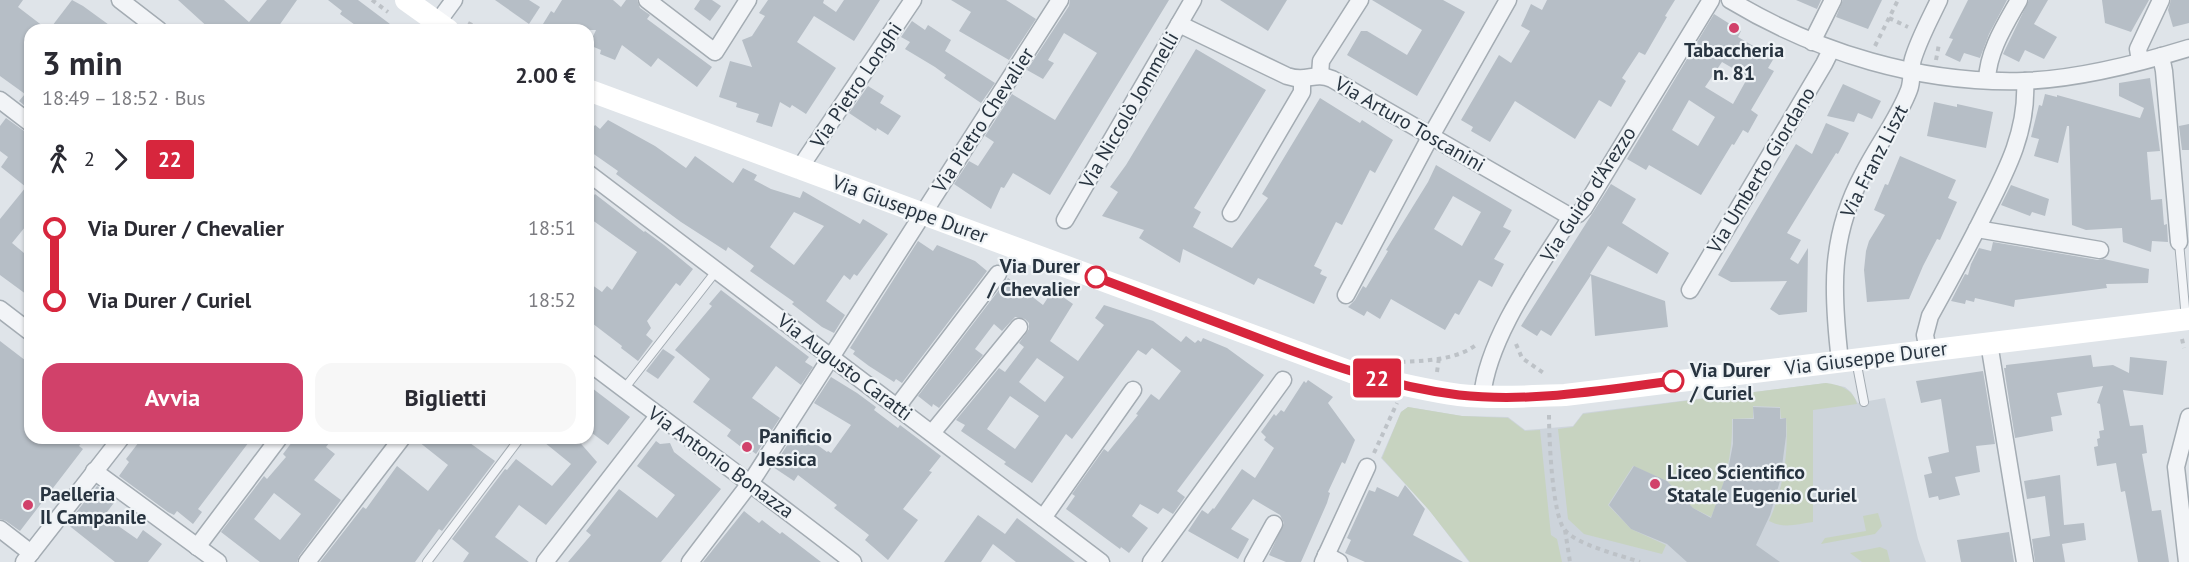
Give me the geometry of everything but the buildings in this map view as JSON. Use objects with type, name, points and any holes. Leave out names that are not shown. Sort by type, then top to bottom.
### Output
[{"type":"street","points":[[120,0],[151,24]]},
{"type":"street","points":[[406,0],[442,24]]},
{"type":"street","points":[[444,24],[454,0]]},
{"type":"street","points":[[647,0],[714,52],[748,0]]},
{"type":"street","name":"Via Pietro Longhi","points":[[799,169],[913,0]]},
{"type":"street","name":"Via Pietro Chevalier","points":[[690,562],[751,482],[925,214],[1060,0]]},
{"type":"street","name":"Via Niccolò Jommelli","points":[[1065,220],[1193,0]]},
{"type":"street","points":[[1320,75],[1321,61],[1360,0]]},
{"type":"street","points":[[1346,296],[1432,135],[1508,0]]},
{"type":"street","name":"Via Guido d'Arezzo","points":[[1482,397],[1484,380],[1499,340],[1520,300],[1571,217],[1584,208],[1711,0]]},
{"type":"street","points":[[1730,0],[1761,19],[1812,42],[1871,63],[1987,80],[2025,81],[2078,75],[2189,48]]},
{"type":"street","points":[[1812,42],[1833,0]]},
{"type":"street","name":"Via Franz Liszt","points":[[1848,360],[1835,306],[1838,237],[1845,213],[1862,176],[1909,92],[1913,59],[1939,0]]},
{"type":"street","points":[[1987,80],[1988,66],[1998,38],[2019,0]]},
{"type":"street","points":[[2140,61],[2138,49],[2161,0]]},
{"type":"street","points":[[1179,24],[1287,76],[1302,80],[1302,92],[1231,213]]},
{"type":"street","name":"Via Umberto Giordano","points":[[1689,290],[1831,50]]},
{"type":"street","points":[[2161,56],[2179,242]]},
{"type":"street","name":"Via Arturo Toscanini","points":[[1302,80],[1320,75],[1332,79],[1571,217]]},
{"type":"street","points":[[1928,351],[1925,335],[1930,316],[2010,165],[2021,132],[2026,98],[2025,81]]},
{"type":"street","name":"Via Giuseppe Durer","points":[[594,92],[1351,372],[1434,391],[1482,397],[1565,395],[2187,319]]},
{"type":"street","points":[[0,100],[24,118]]},
{"type":"street","name":"Via Augusto Caratti","points":[[594,178],[1101,562]]},
{"type":"street","points":[[1977,229],[2100,250]]},
{"type":"street","points":[[897,407],[998,274]]},
{"type":"street","points":[[0,309],[24,327]]},
{"type":"street","points":[[932,433],[1019,327]]},
{"type":"street","points":[[1989,343],[2025,562]]},
{"type":"street","name":"Via Antonio Bonazza","points":[[594,366],[658,416],[751,482],[843,559]]},
{"type":"street","points":[[1151,562],[1283,380]]},
{"type":"street","points":[[1043,518],[1133,390]]},
{"type":"street","points":[[545,562],[658,416]]},
{"type":"street","points":[[2187,562],[2176,467],[2189,417]]},
{"type":"street","points":[[0,530],[27,558],[116,444]]},
{"type":"street","points":[[197,547],[274,444]]},
{"type":"street","points":[[307,562],[397,444]]},
{"type":"street","points":[[1330,560],[1367,467]]},
{"type":"street","points":[[94,471],[218,562]]},
{"type":"street","points":[[1253,562],[1274,524]]},
{"type":"lane","points":[[2179,242],[2187,319]]},
{"type":"lane","points":[[624,389],[717,270]]},
{"type":"lane","points":[[1848,360],[1864,402]]},
{"type":"lane","points":[[428,562],[516,444]]},
{"type":"path","points":[[1875,47],[1898,0]]},
{"type":"path","points":[[1515,336],[1522,358],[1545,374],[1547,382]]},
{"type":"path","points":[[1391,362],[1408,362],[1458,354],[1470,350],[1479,343]]},
{"type":"path","points":[[1367,467],[1398,401]]},
{"type":"path","points":[[1549,410],[1557,514],[1564,529],[1570,562]]},
{"type":"path","points":[[1564,529],[1578,540],[1640,562]]},
{"type":"shaded area","name":"Liceo Scientifico Statale Eugenio Curiel","points":[[1826,383],[1845,387],[1858,403],[1885,398],[1918,539],[1926,562],[1469,562],[1429,510],[1381,458],[1401,412],[1408,407],[1462,416],[1508,417],[1525,430],[1573,426],[1583,413]]},
{"type":"green space","points":[[1826,383],[1849,391],[1857,404],[1813,410],[1813,522],[1785,525],[1769,521],[1784,471],[1787,444],[1786,418],[1781,418],[1780,407],[1753,406],[1753,418],[1732,419],[1727,469],[1711,517],[1693,508],[1667,481],[1633,466],[1608,505],[1631,529],[1666,545],[1662,554],[1584,534],[1568,519],[1558,429],[1573,427],[1583,414]]},
{"type":"green space","points":[[1408,407],[1462,416],[1508,418],[1525,431],[1540,430],[1551,535],[1557,539],[1562,562],[1470,562],[1429,510],[1382,458],[1401,412]]},
{"type":"green space","points":[[1878,513],[1882,526],[1875,534],[1821,544],[1825,538],[1866,531],[1863,516]]},
{"type":"green space","points":[[1880,547],[1887,550],[1890,562],[1862,562],[1850,553]]},
{"type":"bus line","name":"22","points":[[1096,277],[1351,372],[1434,391],[1482,397],[1532,397],[1673,381]]},
{"type":"place","name":"Tabaccheria n. 81","points":[[1734,28]]},
{"type":"place","name":"Via Durer / Chevalier","points":[[1096,277]]},
{"type":"place","name":"Via Durer / Curiel","points":[[1673,381]]},
{"type":"place","name":"Panificio Jessica","points":[[747,447]]},
{"type":"place","name":"Liceo Scientifico Statale Eugenio Curiel","points":[[1655,484]]},
{"type":"place","name":"Paelleria Il Campanile","points":[[28,505]]}]
